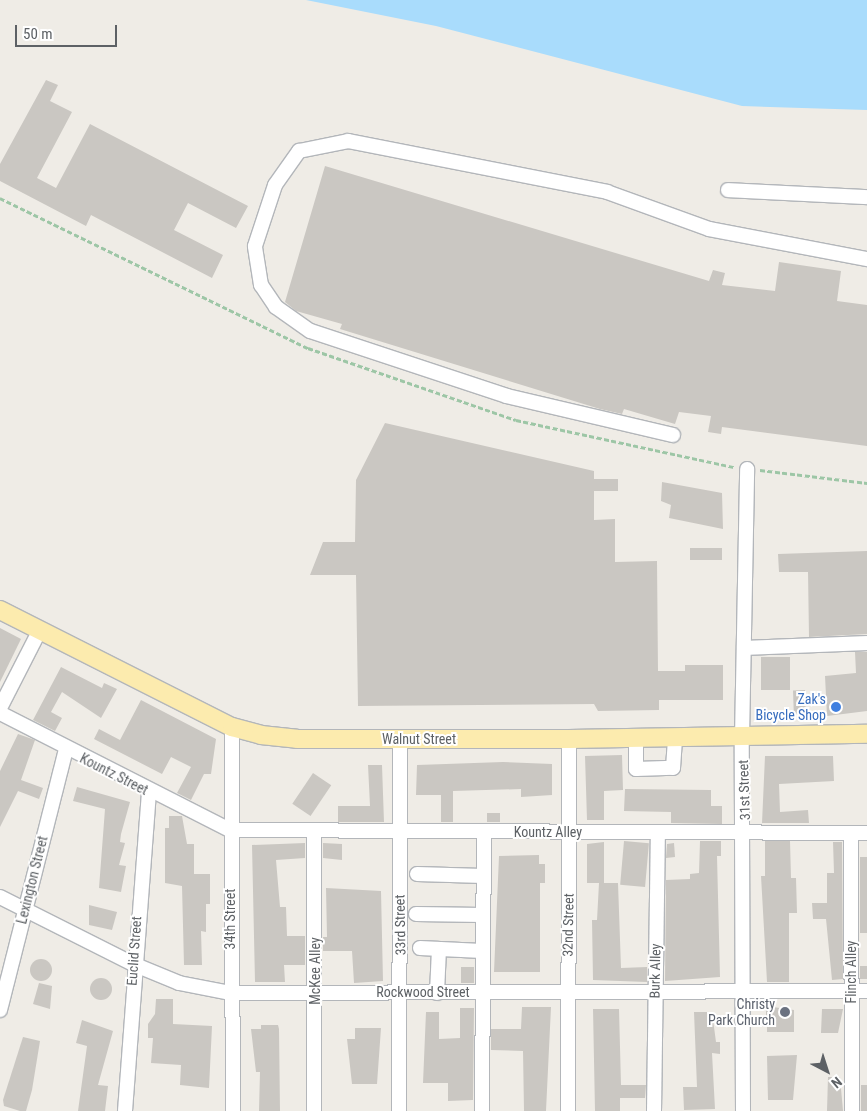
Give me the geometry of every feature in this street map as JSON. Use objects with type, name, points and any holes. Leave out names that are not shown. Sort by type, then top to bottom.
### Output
[{"type":"main road","name":"Walnut Street","points":[[0,610],[232,727],[297,739],[636,739],[867,734]]},
{"type":"street","points":[[673,435],[507,396],[310,331],[276,307],[261,285],[255,246],[275,185],[299,151],[348,141],[607,192],[709,229],[867,259]]},
{"type":"street","points":[[728,190],[867,198]]},
{"type":"street","name":"31st Street","points":[[743,1111],[745,832],[742,738],[747,469]]},
{"type":"street","points":[[0,708],[40,630]]},
{"type":"street","points":[[744,648],[867,643]]},
{"type":"street","name":"Kountz Street","points":[[0,713],[66,750],[148,792],[230,830]]},
{"type":"street","name":"34th Street","points":[[232,727],[230,830],[234,1111]]},
{"type":"street","points":[[636,739],[636,768],[673,768],[675,738]]},
{"type":"street","name":"33rd Street","points":[[399,1111],[401,993],[398,831],[400,739]]},
{"type":"street","name":"32nd Street","points":[[568,1111],[569,739]]},
{"type":"street","name":"Lexington Street","points":[[0,1010],[66,750]]},
{"type":"street","name":"Euclid Street","points":[[125,1111],[133,964],[148,792]]},
{"type":"street","name":"Kountz Alley","points":[[230,830],[867,832]]},
{"type":"street","name":"McKee Alley","points":[[314,831],[314,1111]]},
{"type":"street","points":[[482,1111],[481,992],[484,831]]},
{"type":"street","name":"Burk Alley","points":[[654,1111],[654,990],[658,832]]},
{"type":"street","name":"Flinch Alley","points":[[851,832],[852,1111]]},
{"type":"street","points":[[417,874],[483,876]]},
{"type":"street","name":"Rockwood Street","points":[[0,897],[24,912],[133,964],[179,983],[231,993],[315,991],[401,993],[567,992],[745,988],[867,991]]},
{"type":"street","points":[[416,914],[482,915]]},
{"type":"street","points":[[420,948],[482,951]]},
{"type":"street","points":[[437,993],[439,949]]},
{"type":"water","points":[[306,0],[867,0],[867,110],[742,106],[436,26]]},
{"type":"building","points":[[46,80],[58,85],[50,101],[72,112],[37,178],[56,188],[90,124],[248,206],[236,228],[188,203],[174,230],[223,255],[212,278],[91,215],[86,226],[0,181],[0,164]]},
{"type":"building","points":[[325,166],[709,281],[713,270],[725,273],[722,285],[775,291],[779,262],[841,271],[837,301],[867,305],[867,446],[722,427],[721,434],[708,432],[711,416],[679,412],[675,424],[624,409],[622,414],[600,409],[340,329],[342,324],[296,311],[285,302]]},
{"type":"building","points":[[385,423],[594,471],[594,479],[618,479],[618,491],[594,491],[594,520],[615,519],[615,562],[657,561],[658,671],[685,671],[685,665],[723,665],[723,700],[659,700],[659,710],[598,711],[594,704],[358,706],[356,575],[310,575],[323,542],[355,542],[356,480]]},
{"type":"building","points":[[662,482],[722,493],[723,529],[669,518],[671,505],[661,501]]},
{"type":"building","points":[[690,548],[722,548],[722,560],[690,560]]},
{"type":"building","points":[[867,551],[867,634],[809,637],[808,572],[779,572],[778,554]]},
{"type":"building","points":[[0,628],[21,639],[0,682]]},
{"type":"building","points":[[855,652],[867,652],[867,711],[827,716],[825,676],[856,673]]},
{"type":"building","points":[[761,657],[790,657],[790,690],[761,690]]},
{"type":"building","points":[[61,667],[102,688],[104,683],[117,689],[101,718],[62,692],[51,712],[62,718],[55,731],[33,720]]},
{"type":"building","points":[[793,690],[805,690],[806,713],[794,713]]},
{"type":"building","points":[[141,700],[216,739],[211,774],[204,774],[191,800],[177,793],[191,767],[171,757],[162,774],[94,739],[99,729],[120,740]]},
{"type":"building","points":[[18,734],[35,740],[21,780],[43,788],[39,799],[18,791],[0,827],[0,771]]},
{"type":"building","points":[[622,755],[623,790],[604,791],[604,820],[587,820],[585,756]]},
{"type":"building","points":[[765,756],[833,756],[834,781],[779,784],[780,812],[808,810],[809,823],[762,823]]},
{"type":"building","points":[[503,762],[552,764],[552,795],[521,797],[521,789],[453,791],[453,822],[441,822],[441,795],[416,795],[417,765]]},
{"type":"building","points":[[368,765],[382,765],[384,822],[338,822],[338,806],[370,806]]},
{"type":"building","points":[[313,773],[331,785],[311,816],[292,804]]},
{"type":"building","points":[[77,787],[130,802],[120,842],[125,843],[119,865],[126,866],[121,892],[99,888],[105,809],[73,801]]},
{"type":"building","points":[[625,789],[711,790],[711,806],[722,806],[722,824],[671,823],[671,812],[624,811]]},
{"type":"building","points":[[487,813],[500,813],[500,822],[487,822]]},
{"type":"building","points":[[169,816],[182,816],[187,844],[194,844],[194,874],[210,874],[210,904],[206,904],[206,932],[201,931],[202,965],[184,965],[182,886],[165,883],[165,828],[169,828]]},
{"type":"building","points":[[624,841],[649,843],[645,887],[620,885]]},
{"type":"building","points":[[700,841],[721,841],[721,856],[717,856],[720,977],[665,981],[666,880],[690,879],[690,874],[699,873]]},
{"type":"building","points":[[765,841],[790,841],[791,878],[796,878],[797,913],[789,913],[789,982],[767,982],[761,876],[765,876]]},
{"type":"building","points":[[604,842],[604,883],[618,883],[621,968],[647,967],[647,982],[593,980],[592,920],[597,920],[599,883],[587,883],[587,844]]},
{"type":"building","points":[[833,842],[842,842],[843,979],[832,980],[826,919],[813,919],[812,903],[827,903],[827,873],[834,873]]},
{"type":"building","points":[[305,843],[305,858],[276,860],[280,907],[286,907],[287,936],[305,936],[305,965],[284,965],[285,982],[255,982],[252,845]]},
{"type":"building","points":[[323,843],[342,844],[342,860],[323,858]]},
{"type":"building","points":[[674,843],[675,857],[666,858],[667,844]]},
{"type":"building","points":[[539,855],[539,864],[545,864],[545,883],[540,883],[540,972],[494,972],[499,856]]},
{"type":"building","points":[[860,857],[867,857],[867,933],[860,933]]},
{"type":"building","points":[[326,888],[381,891],[383,981],[354,983],[352,951],[323,951],[323,937],[327,937]]},
{"type":"building","points":[[89,905],[117,912],[112,930],[89,925]]},
{"type":"building","points":[[41,959],[49,962],[52,970],[49,978],[41,981],[33,978],[30,970],[33,962]]},
{"type":"building","points":[[860,966],[867,966],[867,979],[860,979]]},
{"type":"building","points":[[461,967],[474,967],[474,983],[461,983]]},
{"type":"building","points":[[101,978],[109,981],[112,989],[109,997],[101,1000],[93,997],[90,989],[93,981]]},
{"type":"building","points":[[39,983],[52,986],[50,1009],[33,1004]]},
{"type":"building","points":[[156,999],[173,999],[173,1024],[212,1026],[209,1088],[180,1085],[181,1065],[151,1063],[153,1038],[148,1038],[148,1024],[155,1014]]},
{"type":"building","points":[[766,1006],[794,1010],[794,1032],[767,1032],[767,1026],[752,1026],[752,1016],[766,1016]]},
{"type":"building","points":[[522,1007],[551,1007],[546,1111],[524,1111],[523,1051],[491,1050],[491,1029],[521,1029]]},
{"type":"building","points":[[460,1008],[474,1008],[473,1100],[448,1101],[448,1083],[423,1083],[426,1012],[439,1012],[439,1039],[460,1038]]},
{"type":"building","points":[[593,1009],[619,1009],[621,1085],[646,1085],[645,1098],[620,1098],[620,1111],[595,1111]]},
{"type":"building","points":[[822,1009],[843,1009],[838,1033],[821,1033]]},
{"type":"building","points":[[694,1012],[712,1012],[716,1042],[720,1042],[720,1054],[712,1053],[715,1109],[684,1110],[683,1087],[697,1087]]},
{"type":"building","points":[[82,1020],[113,1031],[98,1085],[108,1086],[105,1111],[78,1111],[87,1046],[76,1043]]},
{"type":"building","points":[[261,1025],[278,1025],[279,1029],[280,1111],[259,1111],[260,1072],[256,1072],[251,1029],[261,1029]]},
{"type":"building","points":[[355,1028],[381,1028],[377,1084],[352,1084],[347,1039],[355,1039]]},
{"type":"building","points":[[23,1037],[40,1041],[32,1090],[26,1111],[20,1111],[4,1106],[3,1100]]},
{"type":"building","points":[[797,1055],[793,1100],[768,1100],[767,1056]]},
{"type":"building","points":[[828,1077],[840,1077],[843,1111],[827,1111]]},
{"type":"building","points":[[861,1085],[867,1085],[867,1111],[861,1111]]},
{"type":"place","name":"Zak's Bicycle Shop","points":[[836,707]]},
{"type":"place","name":"Christy Park Church","points":[[785,1012]]}]
